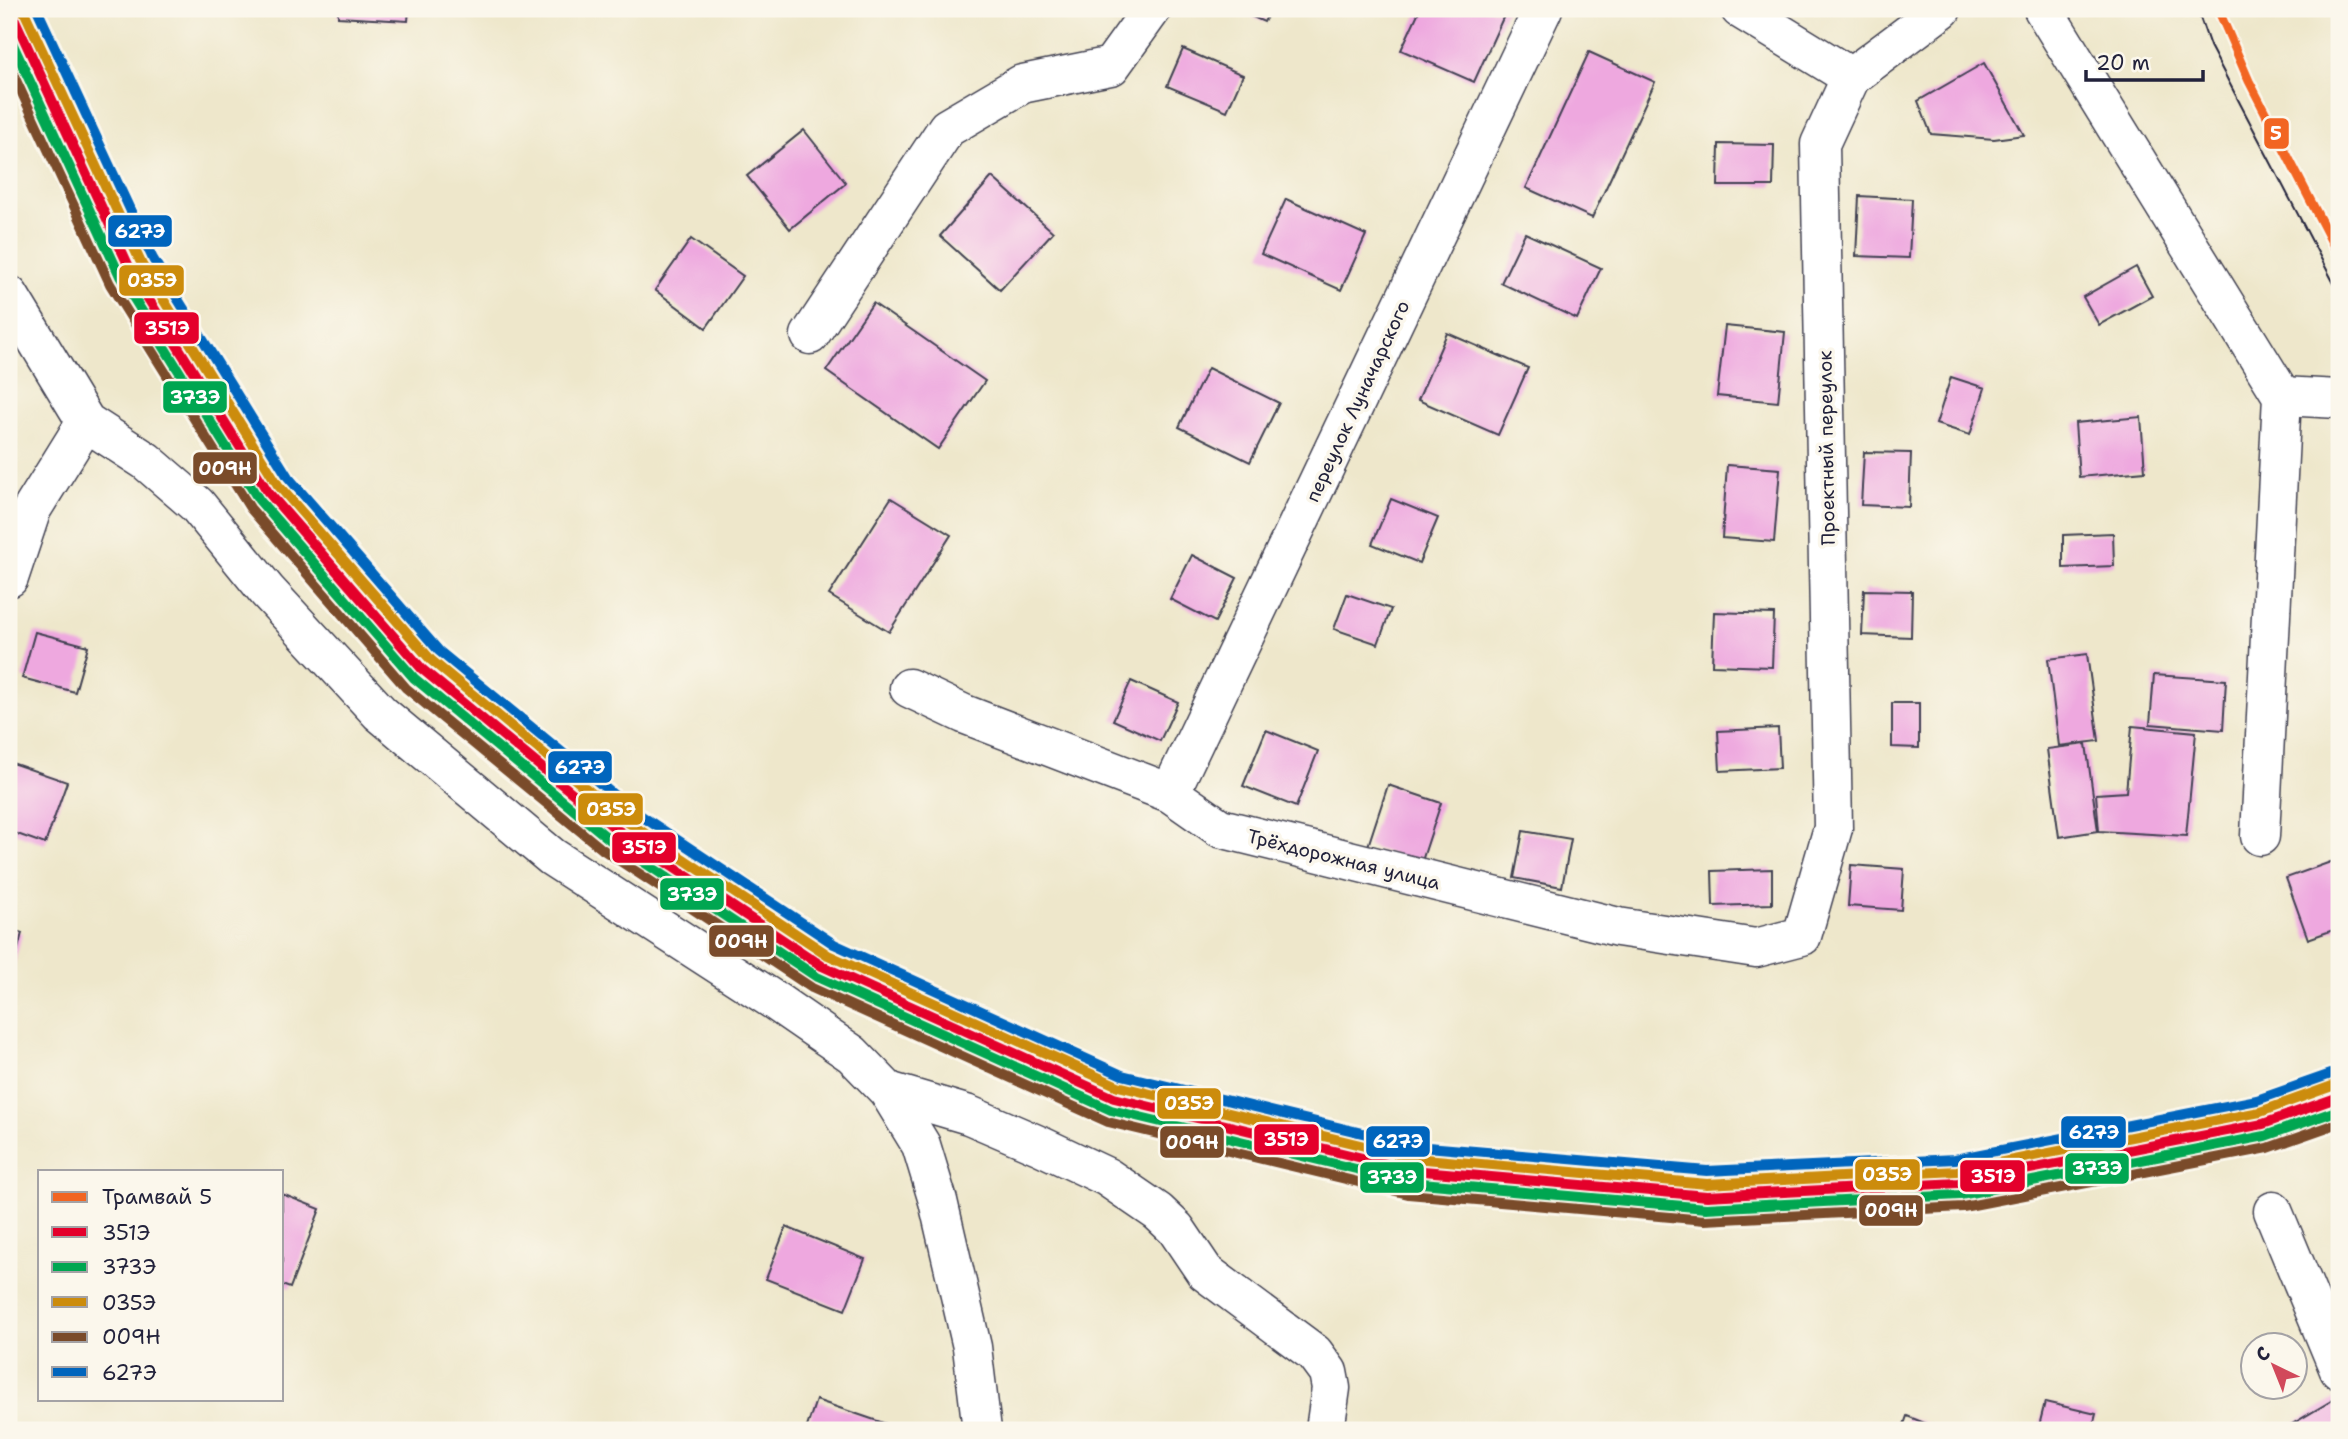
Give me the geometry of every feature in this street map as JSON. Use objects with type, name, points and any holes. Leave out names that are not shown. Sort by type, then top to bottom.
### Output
[{"type":"street","points":[[810,335],[947,128],[1022,84],[1111,66],[1152,9]]},
{"type":"street","name":"переулок Луначарского","points":[[1170,793],[1543,9]]},
{"type":"street","points":[[1740,9],[1851,76]]},
{"type":"street","name":"Проектный переулок","points":[[1802,936],[1833,828],[1820,144],[1851,76],[1942,9]]},
{"type":"street","points":[[2046,11],[2282,396],[2260,836]]},
{"type":"street","points":[[9,296],[86,422],[146,461],[197,505],[267,591],[380,713],[552,857],[852,1054],[888,1091],[921,1145],[938,1201],[972,1347],[982,1430]]},
{"type":"street","points":[[2282,396],[2339,399]]},
{"type":"street","points":[[9,578],[32,509],[86,422]]},
{"type":"street","name":"Трёхдорожная улица","points":[[909,688],[964,714],[1170,793],[1220,828],[1618,927],[1756,948],[1802,936]]},
{"type":"street","points":[[888,1091],[969,1115],[1041,1146],[1107,1177],[1158,1212],[1176,1229],[1205,1272],[1314,1353],[1328,1372],[1331,1388],[1325,1430]]},
{"type":"street","points":[[2273,1211],[2339,1370]]},
{"type":"building","points":[[338,9],[409,9],[408,21],[338,17]]},
{"type":"building","points":[[1235,9],[1271,9],[1264,22]]},
{"type":"building","points":[[1420,9],[1507,9],[1474,82],[1401,50]]},
{"type":"building","points":[[1183,49],[1243,75],[1227,111],[1167,86]]},
{"type":"building","points":[[1589,52],[1655,82],[1592,218],[1526,188]]},
{"type":"building","points":[[1984,63],[2024,135],[1994,139],[1931,134],[1918,101]]},
{"type":"building","points":[[804,130],[846,183],[790,229],[747,176]]},
{"type":"building","points":[[1719,144],[1774,145],[1773,186],[1718,186]]},
{"type":"building","points":[[992,177],[1053,232],[1000,290],[940,236]]},
{"type":"building","points":[[1859,196],[1912,199],[1909,258],[1856,256]]},
{"type":"building","points":[[1286,199],[1366,235],[1341,290],[1261,254]]},
{"type":"building","points":[[1525,233],[1601,268],[1577,319],[1501,283]]},
{"type":"building","points":[[691,239],[743,276],[706,328],[655,290]]},
{"type":"building","points":[[2136,267],[2152,296],[2099,325],[2083,297]]},
{"type":"building","points":[[873,303],[985,381],[938,449],[826,371]]},
{"type":"building","points":[[1725,326],[1785,332],[1778,402],[1717,396]]},
{"type":"building","points":[[1447,333],[1528,368],[1498,435],[1418,400]]},
{"type":"building","points":[[1208,368],[1279,403],[1250,462],[1179,427]]},
{"type":"building","points":[[1951,377],[1985,388],[1970,435],[1936,424]]},
{"type":"building","points":[[2141,417],[2145,471],[2079,477],[2075,423]]},
{"type":"building","points":[[1864,452],[1911,453],[1909,507],[1861,505]]},
{"type":"building","points":[[1727,465],[1780,469],[1774,542],[1722,538]]},
{"type":"building","points":[[891,498],[951,535],[889,632],[829,595]]},
{"type":"building","points":[[1391,499],[1438,518],[1419,563],[1372,544]]},
{"type":"building","points":[[2113,533],[2114,566],[2063,568],[2063,535]]},
{"type":"building","points":[[1192,555],[1237,578],[1215,622],[1170,599]]},
{"type":"building","points":[[1864,590],[1912,591],[1911,637],[1862,635]]},
{"type":"building","points":[[1347,594],[1391,609],[1378,644],[1334,629]]},
{"type":"building","points":[[1714,612],[1774,614],[1772,667],[1712,665]]},
{"type":"building","points":[[35,632],[88,646],[75,692],[22,678]]},
{"type":"building","points":[[2087,654],[2099,741],[2059,746],[2048,659]]},
{"type":"building","points":[[2154,675],[2226,680],[2223,730],[2150,724]]},
{"type":"building","points":[[1131,681],[1178,702],[1160,741],[1113,720]]},
{"type":"building","points":[[1892,703],[1919,703],[1919,748],[1892,747]]},
{"type":"building","points":[[2132,726],[2196,732],[2186,836],[2099,831],[2096,794],[2126,792]]},
{"type":"building","points":[[1778,728],[1780,768],[1720,771],[1718,731]]},
{"type":"building","points":[[1266,730],[1318,751],[1296,807],[1243,786]]},
{"type":"building","points":[[2086,744],[2098,831],[2059,837],[2047,749]]},
{"type":"building","points":[[9,762],[67,782],[45,844],[9,831]]},
{"type":"building","points":[[1388,785],[1441,803],[1421,864],[1368,846]]},
{"type":"building","points":[[1523,831],[1571,839],[1562,887],[1514,878]]},
{"type":"building","points":[[2339,859],[2339,928],[2308,939],[2286,878]]},
{"type":"building","points":[[1851,865],[1904,869],[1901,910],[1848,906]]},
{"type":"building","points":[[1772,869],[1772,904],[1713,906],[1712,871]]},
{"type":"building","points":[[9,929],[22,933],[10,981],[9,981]]},
{"type":"building","points":[[284,1195],[320,1209],[290,1288],[284,1286]]},
{"type":"building","points":[[786,1227],[865,1259],[845,1310],[766,1279]]},
{"type":"building","points":[[2338,1397],[2339,1430],[2291,1430],[2289,1426]]},
{"type":"building","points":[[816,1400],[904,1430],[806,1430]]},
{"type":"building","points":[[2045,1402],[2096,1414],[2092,1430],[2038,1430]]},
{"type":"building","points":[[1907,1416],[1942,1430],[1902,1430]]},
{"type":"tram line","points":[[2197,9],[2210,46],[2339,293]]},
{"type":"tram line","name":"5","points":[[2218,9],[2249,81],[2339,256]]},
{"type":"transit line","name":"351Э","points":[[10,9],[131,271],[268,492],[422,669],[616,829],[822,966],[1114,1098],[1412,1170],[1707,1196],[1958,1183],[2263,1124],[2339,1097]]},
{"type":"transit line","name":"035Э","points":[[23,9],[142,265],[278,485],[431,660],[623,819],[828,955],[1118,1086],[1414,1158],[1707,1184],[1957,1171],[2260,1112],[2335,1085]]},
{"type":"transit line","name":"627Э","points":[[37,9],[153,259],[288,477],[439,651],[631,809],[834,944],[1122,1075],[1416,1146],[1707,1171],[1955,1159],[2257,1100],[2331,1074]]},
{"type":"transit line","name":"373Э","points":[[9,36],[120,276],[259,500],[414,678],[609,839],[817,977],[1111,1110],[1410,1182],[1706,1208],[1960,1195],[2265,1136],[2339,1110]]},
{"type":"transit line","name":"009Н","points":[[9,65],[110,284],[250,508],[406,688],[602,849],[812,988],[1108,1122],[1408,1194],[1705,1220],[1963,1207],[2268,1148],[2339,1123]]}]
